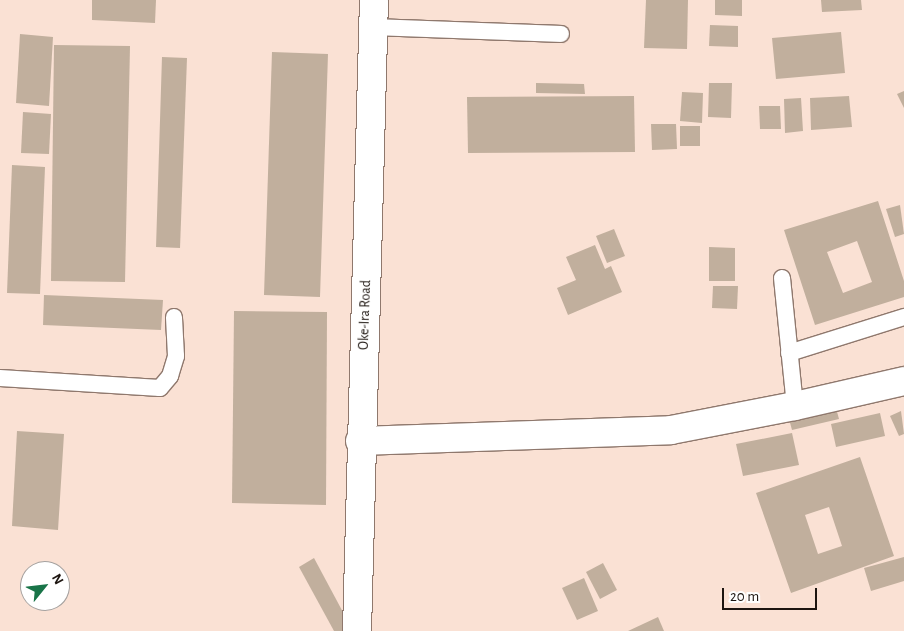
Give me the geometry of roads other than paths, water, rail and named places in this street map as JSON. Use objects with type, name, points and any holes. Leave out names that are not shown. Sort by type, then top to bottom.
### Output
[{"type":"street","name":"Oke-Ira Road","points":[[357,631],[360,441],[374,0]]},
{"type":"street","points":[[360,441],[671,430],[795,406],[904,381]]},
{"type":"lane","points":[[374,27],[561,34]]},
{"type":"lane","points":[[782,278],[795,406]]},
{"type":"lane","points":[[0,378],[160,388],[170,376],[176,356],[174,317]]},
{"type":"lane","points":[[790,353],[904,317]]}]
